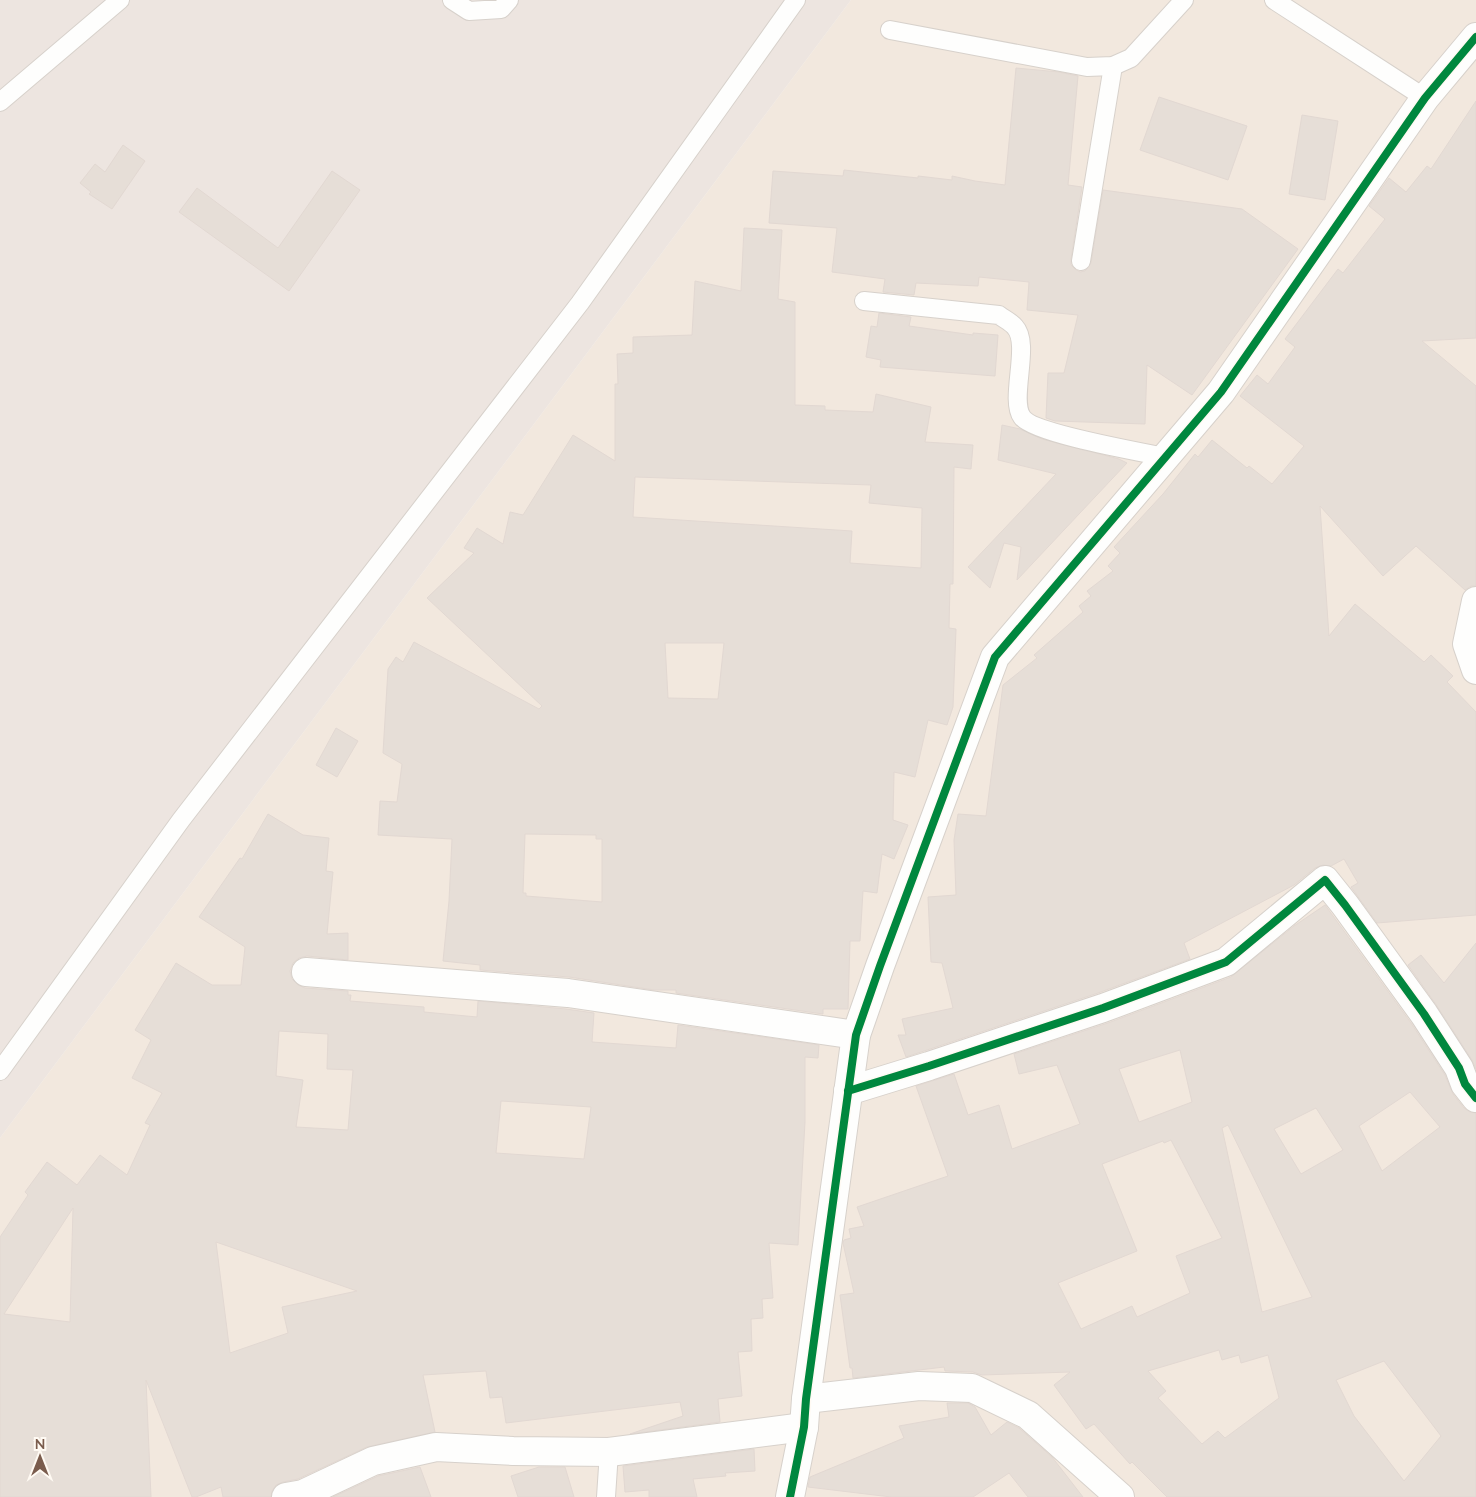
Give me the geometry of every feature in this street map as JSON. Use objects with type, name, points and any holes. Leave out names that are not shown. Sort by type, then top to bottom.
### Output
[{"type":"street","points":[[790,1497],[804,1427],[806,1399],[856,1035],[995,657],[1221,392],[1425,98],[1476,38]]},
{"type":"street","points":[[1476,601],[1466,644],[1476,670]]},
{"type":"street","points":[[848,1091],[1084,1014],[1226,962],[1326,880],[1424,1014],[1459,1068],[1465,1084],[1476,1098]]},
{"type":"street","points":[[306,972],[568,993],[856,1035]]},
{"type":"street","points":[[806,1399],[919,1386],[972,1388],[1028,1416],[1120,1497]]},
{"type":"street","points":[[286,1497],[303,1494],[373,1461],[436,1447],[514,1451],[610,1452],[804,1427]]},
{"type":"lane","points":[[0,102],[120,0]]},
{"type":"lane","points":[[452,0],[469,11],[501,9],[509,0]]},
{"type":"lane","points":[[0,1071],[181,820],[580,303],[796,0]]},
{"type":"lane","points":[[890,30],[1088,67],[1113,66],[1131,58],[1184,0]]},
{"type":"lane","points":[[1274,0],[1425,98]]},
{"type":"lane","points":[[1081,261],[1113,66]]},
{"type":"lane","points":[[864,301],[999,315],[1016,328],[1021,346],[1018,403],[1022,417],[1034,426],[1060,434],[1165,457]]},
{"type":"lane","points":[[606,1497],[610,1452]]},
{"type":"shaded area","points":[[0,0],[851,0],[0,1138]]},
{"type":"shaded area","points":[[851,0],[1476,0],[1476,1497],[0,1497],[0,1138]]},
{"type":"building","points":[[1016,68],[1059,72],[1078,76],[1068,185],[1082,187],[1071,259],[1071,265],[1075,269],[1080,272],[1085,271],[1091,263],[1103,190],[1242,209],[1298,249],[1192,395],[1147,365],[1145,424],[1055,421],[1046,418],[1048,373],[1064,373],[1078,315],[1027,310],[1029,282],[979,277],[978,286],[916,283],[914,295],[883,292],[885,279],[832,272],[837,228],[769,223],[773,171],[843,176],[844,170],[952,180],[952,176],[1005,185]]},
{"type":"building","points":[[1159,97],[1247,126],[1228,180],[1140,150]]},
{"type":"building","points":[[1476,101],[1476,338],[1422,341],[1476,386],[1476,586],[1471,586],[1465,590],[1416,546],[1383,576],[1320,506],[1329,636],[1355,604],[1424,662],[1431,655],[1453,676],[1447,682],[1476,712],[1476,915],[1377,923],[1351,887],[1358,883],[1344,859],[1331,866],[1323,865],[1315,868],[1294,885],[1184,943],[1190,959],[1098,993],[906,1057],[898,1035],[906,1035],[902,1019],[953,1008],[942,963],[931,962],[928,897],[956,895],[954,840],[958,814],[986,816],[1003,685],[1037,658],[1034,655],[1083,612],[1079,606],[1091,596],[1087,591],[1113,571],[1108,566],[1120,553],[1114,547],[1163,494],[1195,454],[1198,457],[1212,440],[1247,468],[1249,466],[1272,484],[1304,446],[1240,396],[1257,375],[1268,384],[1295,347],[1285,339],[1338,269],[1343,273],[1385,219],[1369,206],[1389,178],[1406,192],[1427,166],[1431,169]]},
{"type":"building","points":[[1302,115],[1338,121],[1325,200],[1289,194]]},
{"type":"building","points":[[123,145],[145,161],[112,209],[89,194],[91,192],[80,183],[95,164],[105,172]]},
{"type":"building","points":[[332,171],[360,190],[289,291],[179,212],[197,188],[278,248]]},
{"type":"building","points":[[744,228],[782,230],[778,299],[795,302],[795,405],[825,406],[825,410],[873,412],[876,394],[931,407],[925,442],[973,445],[971,469],[954,467],[953,584],[950,584],[949,628],[956,629],[953,707],[947,725],[928,720],[915,777],[894,772],[893,820],[908,825],[894,859],[882,854],[877,893],[863,891],[860,941],[850,941],[848,1009],[823,1009],[823,1014],[676,993],[676,990],[654,990],[569,977],[480,970],[480,965],[443,961],[449,901],[452,839],[378,835],[380,801],[397,802],[402,764],[383,753],[388,669],[396,657],[403,662],[414,642],[539,709],[542,706],[427,598],[474,553],[464,548],[477,528],[503,544],[510,512],[523,515],[573,435],[615,461],[615,384],[618,384],[617,354],[633,353],[633,337],[692,335],[695,281],[741,291]],"holes":[[[635,477],[871,485],[869,503],[922,508],[921,568],[850,563],[852,531],[633,517]],[[665,643],[724,643],[718,699],[668,698]],[[525,834],[596,835],[596,839],[602,839],[602,902],[526,896],[526,893],[523,893]]]},
{"type":"building","points":[[879,313],[911,317],[909,326],[973,335],[973,333],[998,335],[995,376],[880,367],[881,360],[866,357],[871,326],[877,327]]},
{"type":"building","points":[[1002,425],[1020,429],[1042,439],[1119,459],[1127,463],[1017,580],[1021,547],[1004,543],[990,588],[968,567],[1056,474],[998,460]]},
{"type":"building","points":[[336,728],[358,741],[337,777],[316,765]]},
{"type":"building","points":[[268,814],[303,835],[329,838],[326,871],[333,872],[327,934],[348,933],[348,960],[307,956],[299,958],[293,963],[290,971],[292,979],[298,985],[305,988],[348,991],[348,995],[351,995],[350,1001],[424,1007],[424,1012],[477,1017],[478,1001],[594,1013],[592,1042],[676,1048],[678,1025],[819,1045],[818,1058],[805,1057],[805,1122],[798,1245],[769,1243],[773,1298],[762,1299],[763,1318],[751,1319],[752,1351],[738,1352],[742,1396],[718,1399],[720,1422],[630,1434],[683,1416],[680,1402],[506,1423],[502,1397],[490,1398],[486,1371],[423,1375],[435,1432],[367,1447],[298,1479],[276,1485],[271,1497],[223,1497],[221,1487],[192,1497],[146,1380],[151,1497],[0,1497],[0,1237],[28,1195],[25,1192],[47,1162],[77,1185],[100,1155],[127,1175],[150,1125],[145,1123],[162,1093],[132,1078],[151,1040],[135,1030],[176,963],[212,985],[241,985],[245,947],[199,917],[240,858],[242,859]],"holes":[[[279,1031],[328,1034],[327,1069],[353,1070],[348,1130],[296,1127],[303,1080],[276,1076]],[[501,1101],[591,1107],[584,1159],[496,1153]],[[73,1208],[70,1322],[4,1314]],[[216,1242],[357,1291],[282,1307],[288,1333],[230,1353]]]},
{"type":"building","points":[[1325,905],[1411,1023],[1445,1075],[1453,1094],[1464,1108],[1476,1113],[1476,1497],[1167,1497],[1132,1462],[1130,1464],[1094,1424],[1086,1429],[1054,1385],[1070,1372],[982,1375],[973,1372],[945,1371],[944,1367],[853,1378],[840,1295],[854,1293],[843,1243],[844,1240],[851,1238],[849,1229],[864,1226],[857,1207],[948,1176],[916,1086],[954,1074],[968,1115],[999,1105],[1012,1149],[1080,1124],[1057,1065],[1019,1074],[1014,1054],[1108,1023],[1231,977],[1294,926]],"holes":[[[1180,1050],[1192,1102],[1139,1122],[1119,1069]],[[1410,1092],[1440,1127],[1382,1171],[1359,1126]],[[1316,1108],[1343,1150],[1301,1174],[1274,1129]],[[1228,1125],[1312,1297],[1262,1312],[1222,1128]],[[1171,1140],[1222,1238],[1176,1256],[1190,1293],[1137,1317],[1132,1306],[1081,1329],[1058,1283],[1137,1251],[1102,1164],[1163,1141],[1164,1143]],[[1219,1350],[1222,1360],[1239,1355],[1241,1363],[1268,1355],[1279,1398],[1225,1438],[1218,1431],[1202,1444],[1158,1398],[1166,1391],[1148,1371]],[[1384,1361],[1441,1436],[1404,1481],[1354,1416],[1336,1380]]]},
{"type":"building","points":[[1476,943],[1476,1069],[1437,1006],[1408,965],[1421,955],[1444,983]]},
{"type":"building","points":[[947,1403],[968,1403],[975,1407],[991,1435],[1007,1422],[1019,1428],[1052,1457],[1083,1497],[1028,1497],[1009,1473],[973,1497],[891,1497],[808,1487],[810,1477],[904,1438],[899,1426],[949,1417]]},
{"type":"building","points":[[754,1449],[755,1471],[725,1473],[726,1476],[693,1479],[697,1497],[649,1497],[649,1490],[625,1492],[623,1466]]},
{"type":"building","points":[[420,1467],[431,1497],[333,1497],[378,1476]]},
{"type":"building","points":[[539,1467],[565,1467],[574,1497],[518,1497],[511,1476]]},
{"type":"cycle path","points":[[790,1497],[804,1427],[806,1399],[856,1035],[995,657],[1221,392],[1425,98],[1476,37]]},
{"type":"cycle path","points":[[848,1091],[1103,1008],[1226,962],[1325,880],[1424,1014],[1459,1068],[1465,1084],[1476,1098]]}]
